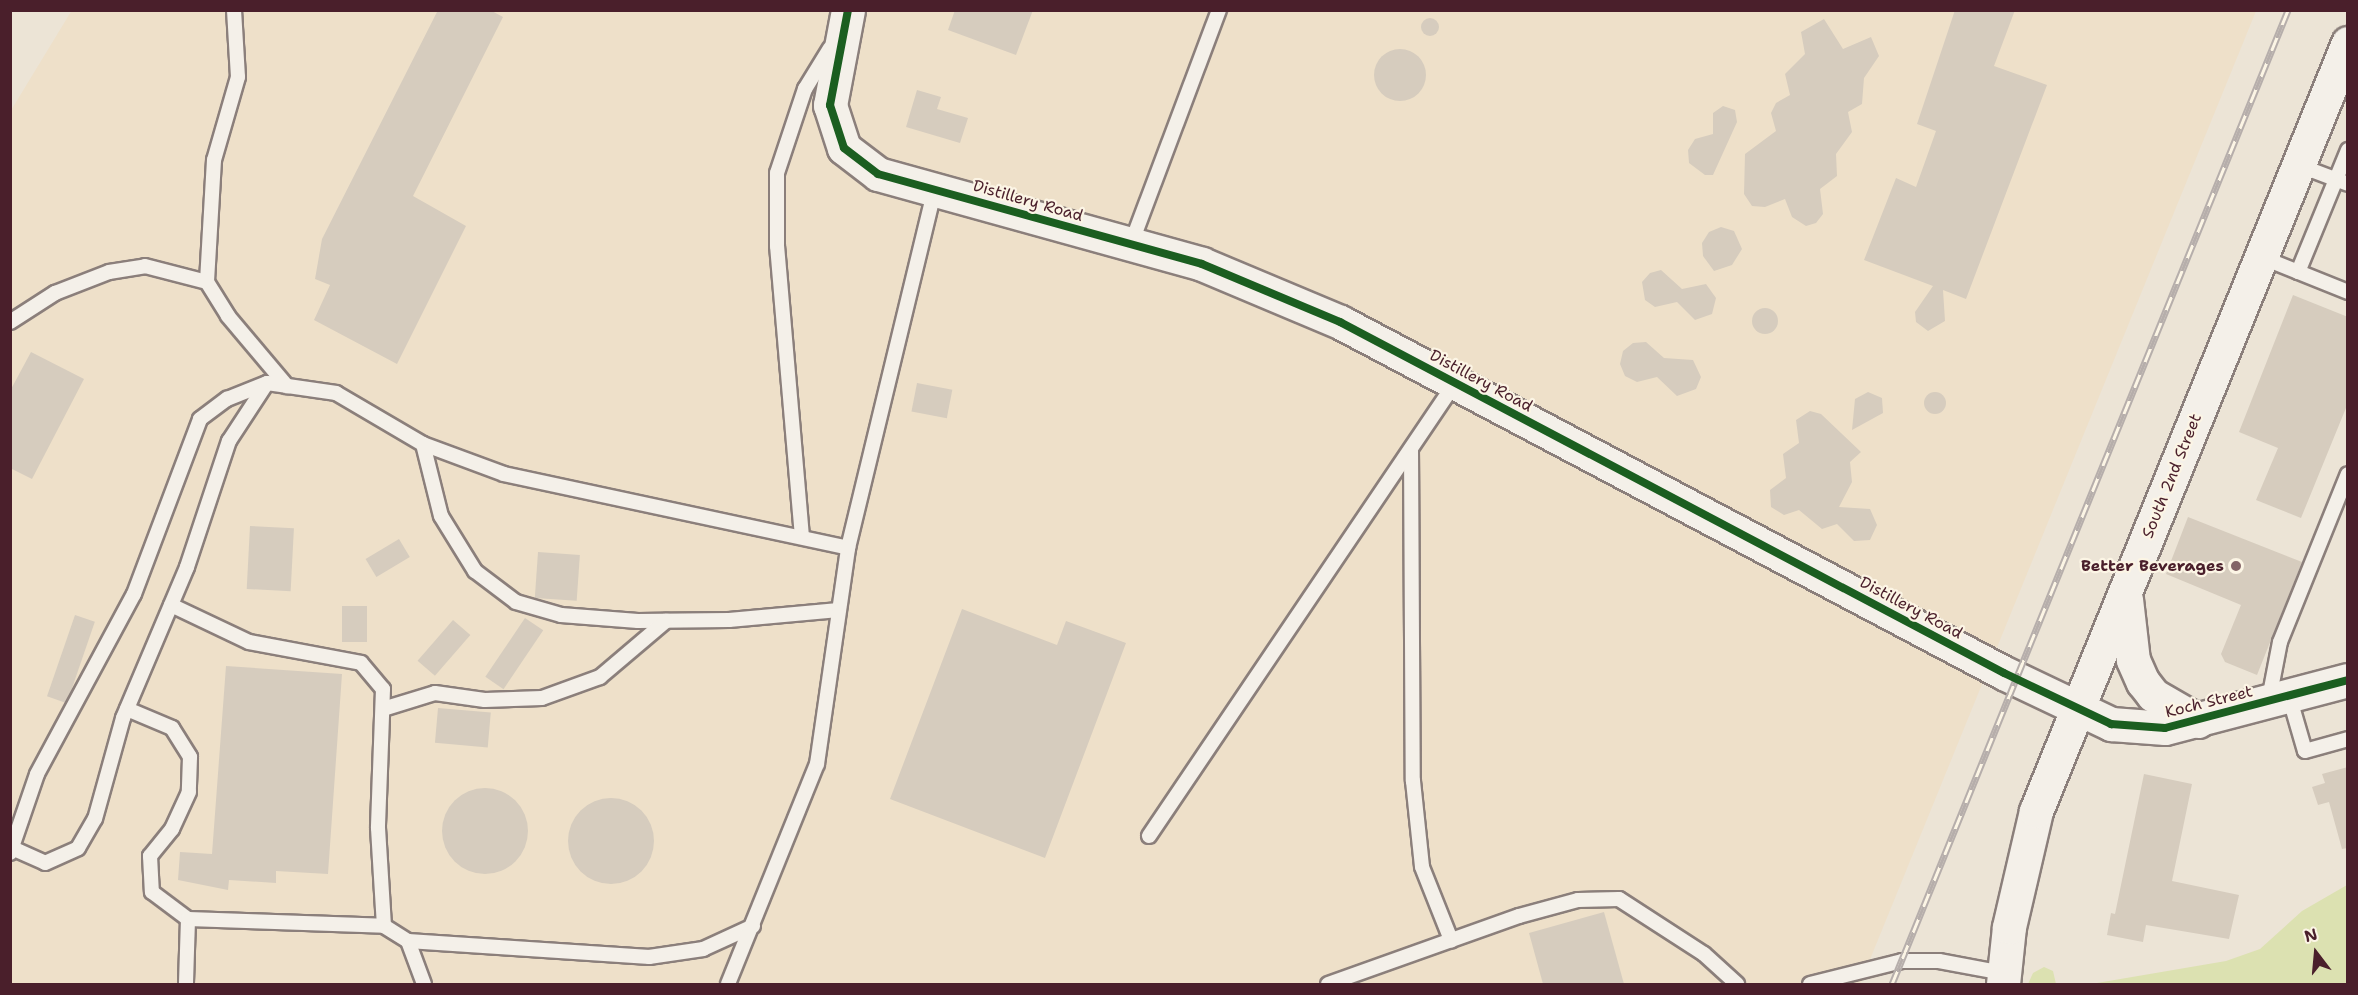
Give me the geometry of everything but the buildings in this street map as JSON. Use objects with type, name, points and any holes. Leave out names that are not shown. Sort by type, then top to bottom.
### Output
[{"type":"street","name":"Distillery Road","points":[[847,17],[830,105],[844,148],[878,174],[1202,264],[1340,322],[2004,673],[2078,707]]},
{"type":"street","name":"South 2nd Street","points":[[2004,979],[2028,839],[2078,707],[2348,43]]},
{"type":"street","points":[[2126,591],[2133,660],[2143,682],[2153,695],[2198,721]]},
{"type":"street","name":"Koch Street","points":[[2078,707],[2111,724],[2136,727],[2198,721],[2348,680]]},
{"type":"lane","points":[[234,10],[238,77],[214,160],[207,282],[235,325],[287,386]]},
{"type":"lane","points":[[1131,244],[1219,10]]},
{"type":"lane","points":[[802,537],[778,257],[777,173],[805,89],[847,17]]},
{"type":"lane","points":[[2298,272],[2341,182],[2348,150]]},
{"type":"lane","points":[[2298,165],[2341,182]]},
{"type":"lane","points":[[728,984],[816,764],[848,548],[935,188]]},
{"type":"lane","points":[[2261,257],[2348,291]]},
{"type":"lane","points":[[10,322],[55,292],[109,273],[146,266],[207,282]]},
{"type":"lane","points":[[267,383],[229,441],[171,605],[127,709],[95,819],[78,848],[45,863],[11,850],[37,774],[134,594],[200,419],[227,399],[267,383],[336,393],[423,444],[504,474],[848,548]]},
{"type":"lane","points":[[1149,836],[1455,383]]},
{"type":"lane","points":[[423,444],[441,516],[475,571],[516,602],[561,615],[666,621],[729,620],[839,610]]},
{"type":"lane","points":[[1411,449],[1413,781],[1422,867],[1451,940]]},
{"type":"lane","points":[[2348,474],[2280,642],[2279,699],[2305,752],[2348,740]]},
{"type":"lane","points":[[171,605],[249,642],[361,663],[383,689],[378,828],[384,926]]},
{"type":"lane","points":[[383,709],[435,693],[485,700],[542,698],[600,677],[666,621]]},
{"type":"lane","points":[[127,709],[172,728],[190,757],[189,792],[172,829],[150,856],[152,892],[188,919],[384,926],[408,941],[649,957],[704,949],[753,926]]},
{"type":"lane","points":[[1328,984],[1451,940],[1578,900],[1619,899],[1704,954],[1737,984]]},
{"type":"lane","points":[[186,984],[188,919]]},
{"type":"lane","points":[[408,941],[424,984]]},
{"type":"lane","points":[[1810,984],[1902,961],[1939,962],[2004,979]]},
{"type":"shaded area","points":[[72,10],[2256,11],[1860,984],[11,984],[10,112]]},
{"type":"green space","points":[[2347,885],[2347,984],[2091,984],[2226,961],[2260,949],[2302,911]]},
{"type":"green space","points":[[2044,967],[2053,971],[2056,984],[2028,984],[2033,973]]},
{"type":"railway","points":[[1892,984],[2288,10]]},
{"type":"cycle path","points":[[848,10],[830,105],[844,148],[878,174],[1202,264],[1340,322],[2004,673],[2111,724],[2165,728],[2348,680]]},
{"type":"place","name":"Better Beverages","points":[[2236,566]]}]
